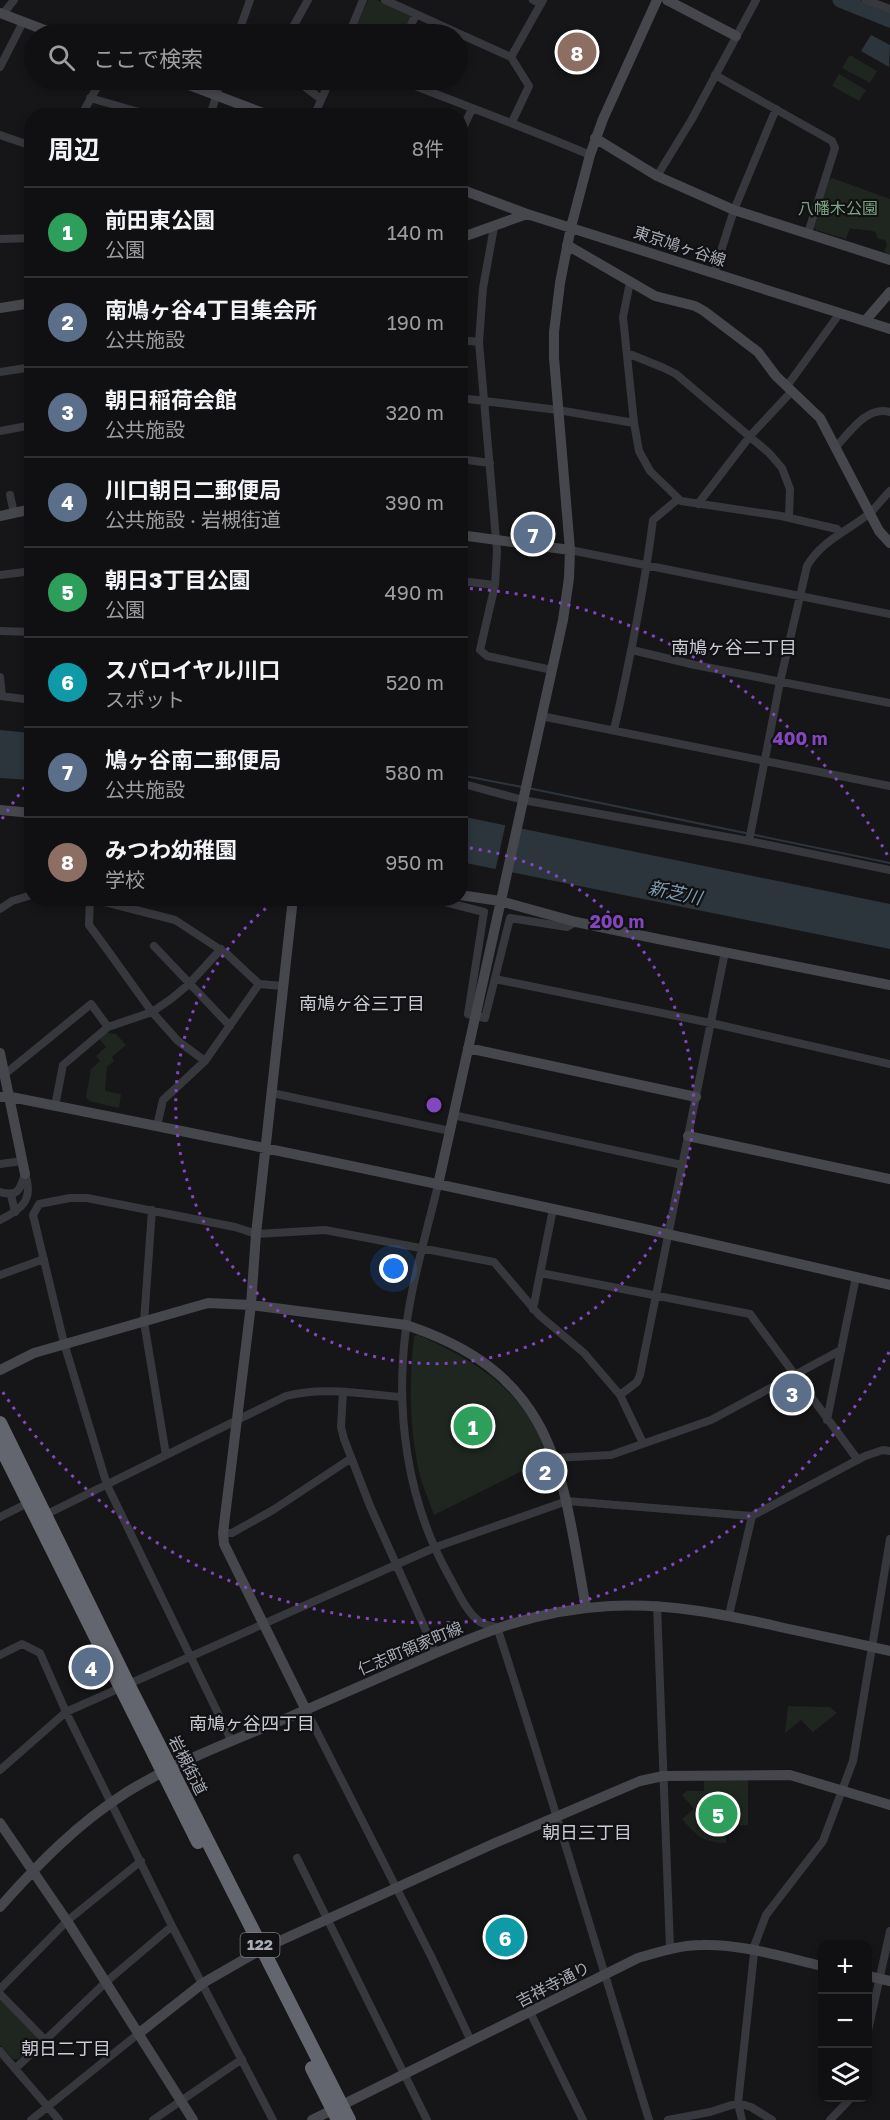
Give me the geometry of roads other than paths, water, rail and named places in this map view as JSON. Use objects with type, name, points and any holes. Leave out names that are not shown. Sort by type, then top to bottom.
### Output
[{"type":"highway","name":"岩槻街道","points":[[0,1423],[167,1772],[337,2111],[349,2120]]},
{"type":"highway","name":"岩槻街道","points":[[0,1445],[124,1685]]},
{"type":"street","points":[[14,0],[2,14],[28,24]]},
{"type":"street","points":[[242,24],[250,0]]},
{"type":"street","points":[[295,24],[308,0]]},
{"type":"street","points":[[386,0],[438,24]]},
{"type":"street","points":[[511,57],[542,2],[533,0]]},
{"type":"street","points":[[649,2120],[628,2056],[606,1974],[497,1627],[480,1622],[472,1613],[451,1579],[436,1547],[408,1460],[401,1397],[406,1325],[565,603],[570,549],[554,358],[554,332],[567,245],[596,138],[657,0]]},
{"type":"street","points":[[667,0],[736,36]]},
{"type":"street","points":[[657,176],[756,0]]},
{"type":"street","points":[[866,0],[890,9]]},
{"type":"street","points":[[352,24],[360,1]]},
{"type":"street","points":[[412,24],[416,14]]},
{"type":"street","points":[[0,67],[23,22]]},
{"type":"street","points":[[468,38],[511,57],[529,86],[512,122]]},
{"type":"street","points":[[715,75],[832,141],[835,148],[808,233]]},
{"type":"street","points":[[85,108],[95,90]]},
{"type":"street","points":[[205,90],[240,108]]},
{"type":"street","points":[[212,108],[217,90]]},
{"type":"street","points":[[309,90],[321,99]]},
{"type":"street","points":[[317,108],[325,90]]},
{"type":"street","points":[[425,90],[512,122],[590,155]]},
{"type":"street","points":[[90,98],[125,108]]},
{"type":"street","points":[[468,117],[472,109]]},
{"type":"street","points":[[714,273],[735,210],[776,109]]},
{"type":"street","points":[[0,135],[24,143]]},
{"type":"street","points":[[596,138],[657,176],[735,210],[890,260]]},
{"type":"street","name":"東京鳩ヶ谷線","points":[[468,192],[527,214],[890,329]]},
{"type":"street","points":[[468,235],[527,214]]},
{"type":"street","points":[[494,227],[483,288],[479,342],[497,541],[495,585],[480,646],[482,653],[552,670]]},
{"type":"street","points":[[0,239],[24,238]]},
{"type":"street","points":[[567,245],[655,296],[695,306],[713,316],[758,352],[789,389],[820,418],[879,531],[890,543]]},
{"type":"street","points":[[630,282],[623,317],[634,423],[639,451],[650,471],[681,501],[789,518],[837,529],[840,533]]},
{"type":"street","points":[[865,321],[890,292]]},
{"type":"street","points":[[0,308],[24,304]]},
{"type":"street","points":[[698,504],[789,389],[840,314]]},
{"type":"street","points":[[468,341],[479,342]]},
{"type":"street","points":[[627,353],[676,374],[769,453],[782,468],[788,482],[789,518]]},
{"type":"street","points":[[0,372],[24,368]]},
{"type":"street","points":[[468,399],[558,410],[634,423]]},
{"type":"street","points":[[835,448],[867,414],[884,410],[890,412]]},
{"type":"street","points":[[0,431],[24,426]]},
{"type":"street","points":[[468,460],[490,463]]},
{"type":"street","points":[[749,841],[798,596],[807,566],[811,558],[831,539],[870,513],[890,491]]},
{"type":"street","points":[[10,495],[14,513]]},
{"type":"street","points":[[614,730],[632,650],[653,520],[678,499]]},
{"type":"street","points":[[0,516],[24,511]]},
{"type":"street","points":[[468,537],[570,549],[890,614]]},
{"type":"street","points":[[0,575],[24,572]]},
{"type":"street","points":[[468,582],[495,585]]},
{"type":"street","points":[[0,631],[24,632]]},
{"type":"street","points":[[632,650],[890,703]]},
{"type":"street","points":[[0,677],[1,696],[24,699]]},
{"type":"street","points":[[541,716],[890,786]]},
{"type":"street","points":[[468,786],[522,803],[749,841],[890,870]]},
{"type":"street","points":[[0,810],[24,814]]},
{"type":"street","points":[[468,896],[501,898],[576,922],[890,985]]},
{"type":"street","points":[[0,909],[12,901],[24,897]]},
{"type":"street","points":[[89,906],[89,925],[152,1012],[178,1041],[205,1061]]},
{"type":"street","points":[[122,906],[175,920],[220,949],[259,984],[283,986]]},
{"type":"street","points":[[292,906],[256,1234],[251,1305],[223,1533],[224,1544],[397,1887],[471,2041]]},
{"type":"street","points":[[460,906],[484,912],[468,1014],[485,1018],[510,918],[567,927],[576,922]]},
{"type":"street","points":[[154,946],[230,1026]]},
{"type":"street","points":[[56,1106],[63,1065],[108,1027],[152,1012],[189,984],[220,949]]},
{"type":"street","points":[[620,1395],[637,1382],[640,1375],[725,952]]},
{"type":"street","points":[[495,979],[711,1023],[890,1064]]},
{"type":"street","points":[[157,1126],[163,1100],[205,1061],[259,984]]},
{"type":"street","points":[[5,1074],[91,1004],[108,1027]]},
{"type":"street","points":[[468,1048],[696,1097]]},
{"type":"street","points":[[0,1053],[5,1074],[5,1097],[29,1185],[22,1206],[0,1220]]},
{"type":"street","points":[[272,1093],[450,1131]]},
{"type":"street","points":[[5,1097],[157,1126],[553,1209],[890,1285]]},
{"type":"street","points":[[453,1115],[682,1165]]},
{"type":"street","points":[[688,1136],[890,1179]]},
{"type":"street","points":[[0,1164],[22,1161]]},
{"type":"street","points":[[11,1195],[21,1185],[25,1174]]},
{"type":"street","points":[[0,1192],[11,1195]]},
{"type":"street","points":[[11,1195],[15,1212]]},
{"type":"street","points":[[232,1742],[107,1485],[64,1343],[33,1215],[39,1204],[70,1198],[87,1198],[235,1227],[256,1234],[326,1230],[494,1262],[533,1309],[584,1353],[620,1395],[643,1443]]},
{"type":"street","points":[[533,1309],[553,1209]]},
{"type":"street","points":[[152,1210],[144,1322],[166,1455]]},
{"type":"street","points":[[0,1275],[44,1259]]},
{"type":"street","points":[[541,1273],[750,1314],[858,1460]]},
{"type":"street","points":[[827,1420],[856,1277]]},
{"type":"street","points":[[0,1370],[34,1353],[64,1343],[208,1303],[251,1305],[406,1325],[445,1341],[494,1370],[529,1407],[539,1422],[554,1458],[567,1501],[586,1608]]},
{"type":"street","points":[[554,1458],[610,1455],[711,1420],[841,1350]]},
{"type":"street","points":[[45,1515],[286,1396],[303,1391],[401,1397]]},
{"type":"street","points":[[343,1392],[341,1427],[350,1459],[436,1653]]},
{"type":"street","points":[[0,1770],[66,1712],[436,1547],[567,1501],[752,1516],[858,1460],[883,1450],[890,1451]]},
{"type":"street","points":[[223,1533],[232,1533],[273,1510],[350,1459]]},
{"type":"street","points":[[0,1517],[28,1503]]},
{"type":"street","points":[[729,1616],[752,1516]]},
{"type":"street","points":[[742,2120],[738,2103],[755,1944],[766,1915],[823,1841],[853,1761],[890,1539]]},
{"type":"street","points":[[657,1605],[670,1948]]},
{"type":"street","name":"仁志町領家町線","points":[[0,1907],[33,1870],[71,1834],[112,1803],[167,1772],[497,1627],[537,1615],[586,1608],[657,1605],[681,1607],[890,1651]]},
{"type":"street","points":[[0,1655],[22,1644],[40,1653],[66,1712],[172,1926],[273,2120]]},
{"type":"street","points":[[31,2120],[203,1983],[258,1951],[397,1887],[640,1781],[663,1776],[790,1775],[890,1805]]},
{"type":"street","points":[[0,1823],[67,1921],[192,2120]]},
{"type":"street","points":[[297,1858],[427,2120]]},
{"type":"street","points":[[0,1989],[67,1921],[141,1861]]},
{"type":"street","points":[[15,2069],[106,1982],[172,1926]]},
{"type":"street","points":[[872,2017],[885,1980],[890,1931]]},
{"type":"street","name":"吉祥寺通り","points":[[312,2120],[337,2111],[404,2074],[638,1958],[670,1948],[723,1945],[818,1965]]},
{"type":"street","points":[[0,1994],[45,2040]]},
{"type":"street","points":[[530,2012],[583,2120]]},
{"type":"street","points":[[0,2051],[59,2120]]},
{"type":"street","points":[[153,2120],[242,2059]]},
{"type":"street","points":[[830,2120],[846,2102]]},
{"type":"street","points":[[668,2120],[710,2112],[738,2103],[751,2107],[772,2120]]},
{"type":"water","points":[[871,35],[890,45],[889,67],[861,51]]},
{"type":"water","points":[[0,730],[24,732],[24,780],[0,778]]},
{"type":"water","name":"新芝川","points":[[468,818],[890,904],[890,949],[468,863]]},
{"type":"waterway","points":[[840,0],[890,20]]},
{"type":"waterway","points":[[468,777],[522,787]]},
{"type":"waterway","points":[[528,788],[890,863]]},
{"type":"place","name":"みつわ幼稚園","points":[[577,52]]},
{"type":"place","name":"鳩ヶ谷南二郵便局","points":[[533,534]]},
{"type":"place","name":"朝日稲荷会館","points":[[792,1393]]},
{"type":"place","name":"前田東公園","points":[[473,1426]]},
{"type":"place","name":"南鳩ヶ谷4丁目集会所","points":[[545,1471]]},
{"type":"place","name":"川口朝日二郵便局","points":[[91,1667]]},
{"type":"place","name":"朝日3丁目公園","points":[[718,1814]]},
{"type":"place","name":"スパロイヤル川口","points":[[505,1937]]},
{"type":"district","name":"南鳩ヶ谷二丁目","points":[[734,648]]},
{"type":"district","name":"南鳩ヶ谷三丁目","points":[[362,1004]]},
{"type":"district","name":"南鳩ヶ谷四丁目","points":[[252,1724]]},
{"type":"district","name":"朝日三丁目","points":[[587,1833]]},
{"type":"district","name":"朝日二丁目","points":[[66,2049]]},
{"type":"park label","name":"八幡木公園","points":[[838,208]]}]
